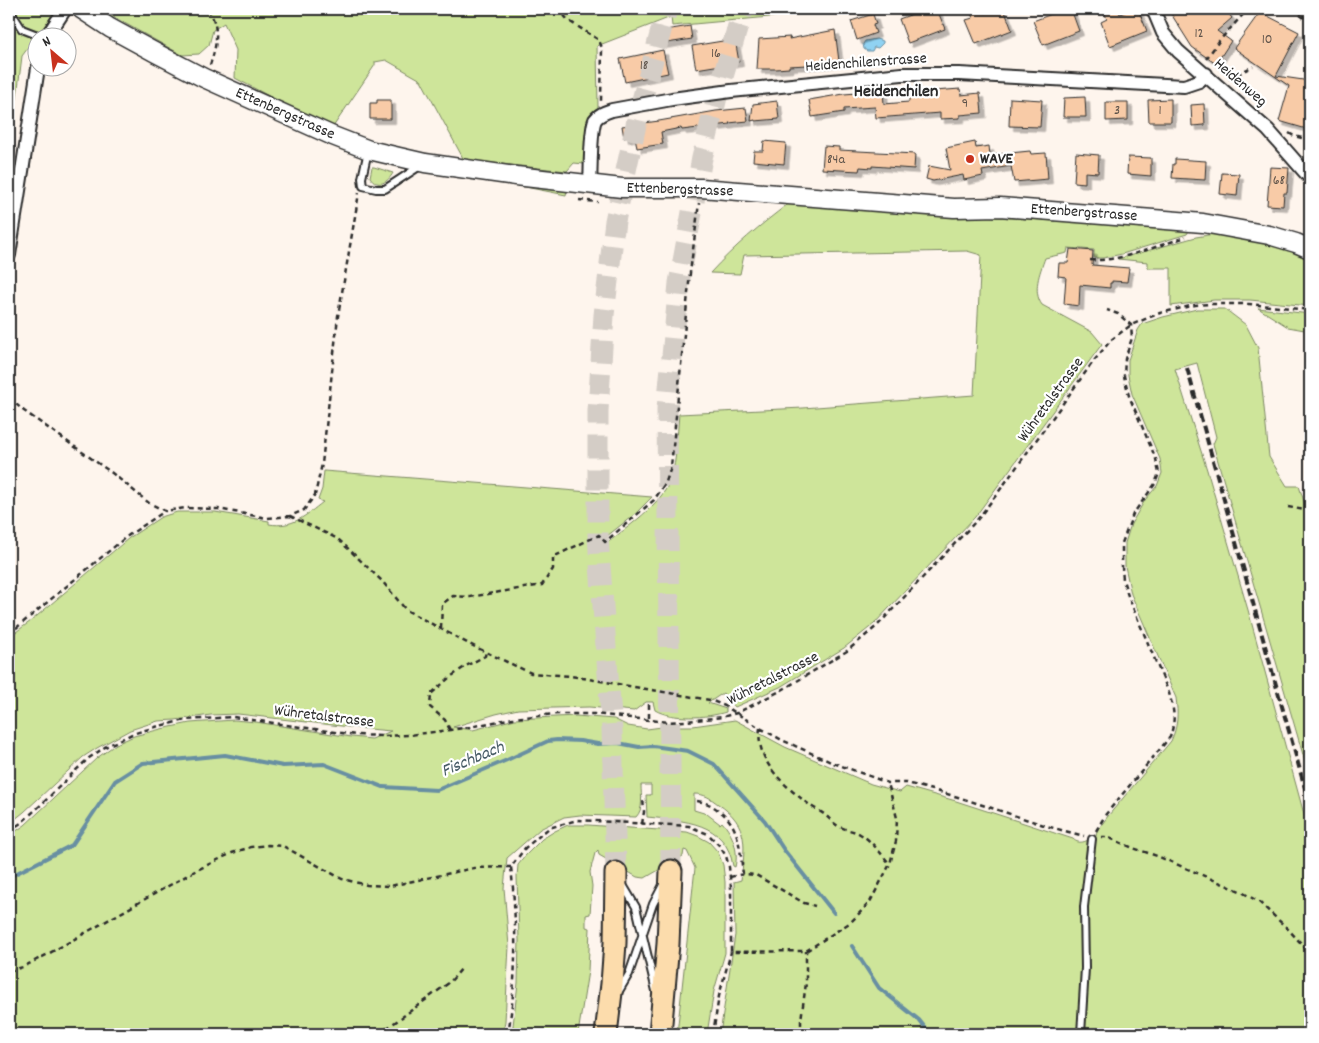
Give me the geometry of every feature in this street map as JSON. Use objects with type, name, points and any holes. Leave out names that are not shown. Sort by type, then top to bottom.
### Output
[{"type":"highway","points":[[661,1025],[668,944],[671,871]]},
{"type":"highway","points":[[606,1034],[615,943],[616,873]]},
{"type":"street","points":[[52,28],[65,9]]},
{"type":"street","name":"Ettenbergstrasse","points":[[81,9],[110,28],[204,78],[333,136],[369,150],[425,163],[622,188],[701,188],[954,208],[1000,207],[1203,223],[1269,235],[1310,249]]},
{"type":"street","name":"Heidenweg","points":[[1153,9],[1163,33],[1178,51],[1268,130],[1310,178]]},
{"type":"street","name":"Heidenchilenstrasse","points":[[604,112],[672,99],[738,90],[902,74],[959,74],[1184,86],[1198,81],[1202,71]]},
{"type":"street","points":[[9,255],[36,78]]},
{"type":"street","points":[[590,185],[593,130],[596,119],[604,112]]},
{"type":"lane","points":[[9,9],[22,29],[28,31]]},
{"type":"lane","points":[[369,150],[362,178],[363,186],[385,189],[425,163]]},
{"type":"lane","points":[[1081,1034],[1085,968],[1084,907],[1092,839]]},
{"type":"lane","points":[[609,1010],[629,974],[653,904],[671,871]]},
{"type":"lane","points":[[616,873],[636,907],[661,1025]]},
{"type":"path","points":[[204,78],[211,63],[217,34],[214,18],[208,9]]},
{"type":"path","points":[[558,9],[569,21],[599,40],[602,48],[601,91],[604,112]]},
{"type":"path","points":[[1202,71],[1219,41],[1247,9]]},
{"type":"path","points":[[1293,9],[1310,23]]},
{"type":"path","points":[[1219,86],[1233,76],[1253,66]]},
{"type":"path","points":[[9,634],[126,537],[165,511],[185,508],[218,509],[266,518],[290,516],[304,510],[315,495],[322,464],[338,316],[358,195],[363,186]]},
{"type":"path","points":[[441,628],[442,604],[453,596],[470,598],[542,585],[553,568],[552,557],[599,535],[605,542],[654,500],[666,482],[670,467],[690,273],[701,188]]},
{"type":"path","points":[[1090,260],[1104,261],[1121,257],[1188,236],[1200,231],[1203,223]]},
{"type":"path","name":"Wühretalstrasse","points":[[9,831],[43,803],[89,758],[105,747],[132,734],[186,720],[234,717],[355,735],[409,735],[470,727],[513,718],[557,714],[594,714],[668,722],[722,717],[737,713],[782,690],[848,651],[877,626],[977,520],[1092,362],[1111,340],[1131,326],[1160,313],[1195,305],[1249,304],[1310,310]]},
{"type":"path","points":[[1092,839],[1106,814],[1170,737],[1174,724],[1174,709],[1170,693],[1128,596],[1123,580],[1122,543],[1132,514],[1155,484],[1159,473],[1156,459],[1129,396],[1124,376],[1125,359],[1132,338],[1131,326],[1118,314],[1107,310]]},
{"type":"path","points":[[9,398],[24,411],[112,473],[149,503],[165,511]]},
{"type":"path","points":[[1288,507],[1310,510]]},
{"type":"path","points":[[290,516],[338,539],[382,581],[406,610],[469,644],[531,672],[571,676],[710,700],[725,706],[792,746],[830,762],[888,783],[908,783],[1076,834]]},
{"type":"path","points":[[450,730],[445,720],[430,707],[431,694],[466,666],[485,656],[486,651]]},
{"type":"path","points":[[649,704],[649,721]]},
{"type":"path","points":[[760,728],[760,747],[763,756],[779,777],[808,804],[825,814],[834,823],[861,834],[890,864]]},
{"type":"path","points":[[732,952],[806,951],[851,922],[870,902],[890,864],[896,841],[897,818],[888,783]]},
{"type":"path","points":[[642,824],[644,812],[643,797]]},
{"type":"path","points":[[697,801],[710,804],[723,813],[732,824],[739,840],[742,874]]},
{"type":"path","points":[[508,1034],[515,941],[511,867],[526,848],[549,828],[577,820],[689,826],[708,834],[719,845],[726,856],[731,887],[732,952],[719,996],[713,1034]]},
{"type":"path","points":[[1112,838],[1240,891],[1259,902],[1310,953]]},
{"type":"path","points":[[9,971],[23,967],[48,954],[193,872],[232,853],[251,847],[283,846],[342,879],[367,885],[390,886],[474,868],[511,867]]},
{"type":"path","points":[[730,877],[742,874],[756,875],[804,903],[815,906]]},
{"type":"path","points":[[801,1034],[806,983],[806,951]]},
{"type":"path","points":[[379,1034],[450,982],[463,967]]},
{"type":"green space","points":[[9,9],[55,9],[43,28],[28,28],[28,48],[22,56],[9,161]]},
{"type":"green space","points":[[99,9],[825,9],[813,13],[672,26],[671,17],[597,46],[598,108],[588,123],[584,164],[574,163],[567,171],[464,160],[421,80],[386,60],[375,62],[375,65],[333,127],[293,109],[235,78],[236,50],[224,23],[213,30],[209,45],[199,54],[182,55]]},
{"type":"green space","points":[[9,161],[19,162],[18,173],[9,172]]},
{"type":"green space","points":[[372,167],[393,173],[383,183],[376,183],[370,177]]},
{"type":"green space","points":[[434,173],[567,190],[566,195]]},
{"type":"green space","points":[[788,204],[1187,229],[1189,231],[1187,234],[1103,258],[1094,258],[1094,250],[1068,248],[1067,253],[1045,258],[1037,288],[1042,305],[1092,332],[1102,344],[975,517],[874,624],[844,648],[780,687],[735,707],[723,693],[708,703],[726,709],[726,712],[718,714],[700,717],[680,717],[655,710],[653,702],[646,702],[634,711],[589,707],[518,709],[453,727],[473,730],[515,719],[576,716],[614,719],[628,726],[647,729],[669,726],[693,726],[735,720],[785,747],[871,784],[900,792],[906,787],[956,801],[1078,842],[1084,842],[1096,836],[1097,831],[1108,816],[1171,741],[1177,720],[1176,698],[1131,594],[1125,566],[1125,543],[1131,524],[1145,500],[1157,486],[1162,473],[1160,459],[1132,394],[1128,375],[1128,360],[1138,330],[1142,324],[1197,309],[1225,309],[1246,325],[1258,348],[1269,457],[1287,486],[1299,486],[1310,518],[1310,779],[1213,444],[1216,437],[1197,363],[1175,369],[1248,610],[1310,836],[1310,1034],[720,1034],[735,935],[734,882],[741,880],[744,857],[743,838],[736,820],[728,812],[710,798],[694,794],[694,810],[707,814],[720,824],[722,822],[729,832],[736,849],[735,867],[733,866],[729,851],[722,840],[712,832],[689,822],[647,817],[646,795],[651,795],[651,785],[641,785],[641,806],[636,817],[580,815],[564,817],[540,829],[507,858],[504,888],[509,946],[503,1034],[9,1034],[9,836],[25,825],[97,758],[116,744],[134,736],[190,723],[234,720],[372,739],[391,731],[238,714],[158,721],[130,730],[83,757],[9,824],[9,637],[31,621],[129,538],[161,517],[177,512],[215,512],[269,521],[269,524],[285,524],[298,520],[323,502],[318,500],[322,489],[324,471],[652,497],[635,514],[602,540],[606,544],[643,515],[666,488],[671,479],[674,463],[679,414],[803,408],[974,395],[981,255],[967,251],[744,255],[740,274],[710,273],[767,220]]},
{"type":"green space","points":[[1220,233],[1266,243],[1310,257],[1310,306],[1250,300],[1214,300],[1171,306],[1171,268],[1148,268],[1148,262],[1118,259],[1196,237]]},
{"type":"green space","points":[[1258,308],[1310,314],[1310,331],[1288,327]]},
{"type":"green space","points":[[568,825],[687,832],[709,842],[718,852],[723,865],[725,882],[725,953],[714,991],[707,1034],[677,1034],[695,868],[687,851],[684,850],[683,856],[645,878],[637,877],[599,855],[598,850],[595,853],[590,872],[592,886],[590,914],[586,915],[586,927],[590,928],[588,971],[578,1034],[512,1034],[518,983],[518,865],[542,839]]},
{"type":"water","points":[[876,39],[883,41],[878,48],[874,47],[872,51],[864,49],[863,44],[865,41]]},
{"type":"building","points":[[926,9],[937,9],[945,29],[908,43],[899,19]]},
{"type":"building","points":[[969,9],[983,9],[985,13],[995,9],[1004,9],[1012,30],[976,44],[966,20],[973,18]]},
{"type":"building","points":[[1065,9],[1071,9],[1079,31],[1043,45],[1033,21]]},
{"type":"building","points":[[1103,9],[1117,9],[1120,14],[1138,9],[1147,31],[1110,46],[1101,22],[1107,19]]},
{"type":"building","points":[[1168,9],[1225,9],[1232,18],[1217,31],[1231,41],[1216,64],[1192,47]]},
{"type":"building","points":[[1260,12],[1299,32],[1276,76],[1310,81],[1310,130],[1279,121],[1289,86],[1234,48]]},
{"type":"building","points":[[873,14],[876,24],[873,25],[876,33],[857,40],[851,21]]},
{"type":"building","points":[[690,26],[692,39],[661,44],[659,31]]},
{"type":"building","points":[[835,30],[839,61],[825,64],[789,66],[789,68],[757,69],[759,39],[790,37],[789,39]]},
{"type":"building","points":[[735,39],[739,62],[696,69],[692,46]]},
{"type":"building","points":[[663,50],[668,73],[625,82],[620,59]]},
{"type":"building","points":[[960,89],[961,95],[980,93],[982,113],[960,115],[960,118],[940,119],[940,113],[876,118],[875,107],[844,109],[844,112],[812,117],[809,100],[844,94],[883,91],[884,104],[909,102],[909,93]]},
{"type":"building","points":[[1085,97],[1086,117],[1063,117],[1064,98]]},
{"type":"building","points":[[1010,98],[1042,100],[1040,127],[1009,126]]},
{"type":"building","points":[[1171,99],[1171,122],[1149,122],[1148,100]]},
{"type":"building","points":[[377,100],[391,100],[391,119],[370,119],[370,103],[377,103]]},
{"type":"building","points":[[777,101],[779,119],[751,121],[753,104]]},
{"type":"building","points":[[1106,102],[1128,102],[1128,120],[1106,121]]},
{"type":"building","points":[[1204,104],[1205,125],[1192,126],[1191,105]]},
{"type":"building","points":[[746,108],[748,121],[661,132],[663,144],[637,148],[635,136],[624,138],[622,126]]},
{"type":"building","points":[[764,141],[786,143],[784,164],[753,161],[754,151],[763,151]]},
{"type":"building","points":[[975,142],[976,148],[989,146],[990,155],[1030,151],[1031,154],[1046,153],[1048,179],[1014,182],[1011,166],[982,171],[983,176],[964,180],[963,175],[933,181],[926,179],[929,166],[950,170],[946,148]]},
{"type":"building","points":[[824,146],[839,147],[839,150],[915,154],[914,169],[872,166],[872,168],[860,167],[859,171],[822,169]]},
{"type":"building","points":[[1076,153],[1099,155],[1098,173],[1085,172],[1085,183],[1074,182]]},
{"type":"building","points":[[1128,157],[1151,158],[1151,176],[1127,174]]},
{"type":"building","points":[[1175,159],[1206,161],[1205,180],[1172,178]]},
{"type":"building","points":[[1270,167],[1289,168],[1287,193],[1284,193],[1283,206],[1267,205]]},
{"type":"building","points":[[1222,173],[1239,174],[1237,196],[1220,194]]},
{"type":"building","points":[[1070,249],[1093,251],[1092,265],[1129,268],[1127,282],[1112,281],[1110,288],[1080,285],[1079,306],[1064,304],[1066,277],[1058,276],[1059,263],[1068,263]]},
{"type":"waterway","name":"Fischbach","points":[[9,877],[72,845],[115,781],[143,763],[225,755],[283,766],[324,764],[383,787],[437,790],[548,741],[580,741],[598,744],[618,743],[639,747],[653,746],[688,751],[714,764],[765,821],[784,850],[834,913]]},
{"type":"waterway","name":"Fischbach","points":[[852,946],[879,988],[919,1020],[930,1034]]},
{"type":"tunnel","points":[[616,873],[612,730],[598,537],[598,411],[604,315],[615,221],[639,111],[667,9]]},
{"type":"tunnel","points":[[671,871],[667,409],[679,283],[702,158],[717,97],[743,9]]},
{"type":"railway","points":[[1187,368],[1310,806]]},
{"type":"place","name":"WAVE","points":[[970,159]]},
{"type":"district","name":"Heidenchilen","points":[[896,92]]}]
